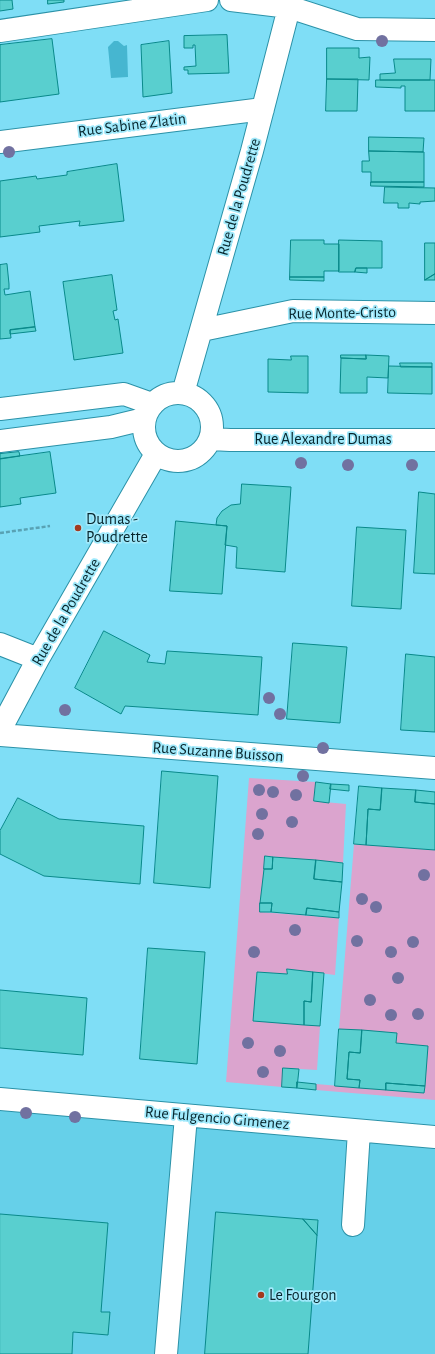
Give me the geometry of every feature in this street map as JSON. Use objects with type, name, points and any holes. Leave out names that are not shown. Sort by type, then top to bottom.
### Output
[{"type":"street","points":[[0,31],[207,0]]},
{"type":"street","points":[[231,0],[290,4],[357,29],[435,30]]},
{"type":"street","name":"Rue de la Poudrette","points":[[183,393],[202,330],[290,4]]},
{"type":"street","name":"Rue Sabine Zlatin","points":[[0,142],[263,108]]},
{"type":"street","name":"Rue Monte-Cristo","points":[[202,330],[292,311],[435,313]]},
{"type":"street","points":[[0,441],[111,427],[148,412],[166,395],[183,393],[194,396],[204,403],[210,413],[213,424],[211,438],[199,454],[189,460],[178,462],[166,460],[156,454],[149,447],[145,438],[143,428],[148,412]]},
{"type":"street","points":[[0,409],[124,394],[148,412]]},
{"type":"street","name":"Rue Alexandre Dumas","points":[[211,438],[230,440],[435,440]]},
{"type":"street","name":"Rue de la Poudrette","points":[[1,727],[38,659],[156,454]]},
{"type":"street","points":[[0,644],[38,659]]},
{"type":"street","name":"Rue Suzanne Buisson","points":[[1,727],[435,768]]},
{"type":"street","name":"Rue Fulgencio Gimenez","points":[[0,1099],[435,1137]]},
{"type":"street","points":[[166,1354],[186,1116]]},
{"type":"street","points":[[353,1225],[359,1131]]},
{"type":"path","points":[[0,533],[50,526]]},
{"type":"shaded area","points":[[114,41],[118,41],[124,46],[127,45],[128,77],[111,78],[108,47]]},
{"type":"shaded area","points":[[249,778],[316,782],[314,801],[346,804],[343,863],[265,856],[260,912],[339,918],[335,975],[288,969],[287,974],[257,972],[253,1021],[320,1026],[317,1070],[284,1068],[282,1087],[226,1082]]},
{"type":"shaded area","points":[[354,844],[435,850],[435,1100],[316,1090],[316,1084],[424,1093],[428,1046],[396,1043],[396,1033],[339,1029]]},
{"type":"shaded area","points":[[0,1093],[435,1129],[435,1354],[0,1354]]},
{"type":"building","points":[[0,0],[12,0],[13,9],[0,11]]},
{"type":"building","points":[[48,0],[64,0],[64,2],[48,4]]},
{"type":"building","points":[[227,35],[229,73],[188,74],[188,70],[184,70],[184,67],[196,66],[195,45],[193,45],[193,48],[184,48],[184,36]]},
{"type":"building","points":[[52,39],[59,94],[0,102],[0,45]]},
{"type":"building","points":[[169,41],[172,93],[143,97],[141,45]]},
{"type":"building","points":[[327,48],[359,48],[359,58],[370,57],[369,80],[327,79]]},
{"type":"building","points":[[394,59],[431,59],[430,80],[380,80],[380,74],[395,73]]},
{"type":"building","points":[[327,79],[358,79],[357,111],[326,111]]},
{"type":"building","points":[[376,80],[435,80],[435,111],[405,111],[405,86],[401,86],[401,88],[376,87]]},
{"type":"building","points":[[369,137],[424,138],[423,152],[369,151]]},
{"type":"building","points":[[369,151],[424,152],[424,182],[371,182],[371,172],[362,172],[362,161],[369,161]]},
{"type":"building","points":[[117,164],[124,221],[79,226],[80,221],[39,226],[40,232],[0,237],[0,181],[36,176],[37,179],[67,175],[67,172]]},
{"type":"building","points":[[371,182],[424,182],[424,187],[371,186]]},
{"type":"building","points":[[385,187],[435,188],[435,201],[420,202],[420,204],[409,203],[409,208],[398,208],[398,203],[384,203]]},
{"type":"building","points":[[291,240],[324,240],[324,244],[339,244],[339,271],[324,271],[324,277],[290,277]]},
{"type":"building","points":[[339,240],[382,241],[382,268],[356,268],[355,272],[339,272]]},
{"type":"building","points":[[425,243],[435,243],[435,274],[425,280]]},
{"type":"building","points":[[7,264],[9,289],[4,289],[5,295],[30,291],[35,327],[10,330],[11,338],[0,339],[0,265]]},
{"type":"building","points":[[356,268],[367,268],[367,273],[355,272]]},
{"type":"building","points":[[435,274],[435,280],[425,280]]},
{"type":"building","points":[[112,275],[117,310],[113,311],[115,320],[118,319],[123,353],[74,360],[63,282]]},
{"type":"building","points":[[290,277],[324,277],[324,281],[290,280]]},
{"type":"building","points":[[35,327],[36,331],[10,334],[10,330]]},
{"type":"building","points":[[341,355],[366,355],[366,359],[341,358]]},
{"type":"building","points":[[366,355],[389,356],[388,378],[367,377],[367,393],[340,393],[341,358],[366,359]]},
{"type":"building","points":[[291,356],[308,356],[308,393],[268,392],[268,359],[291,360]]},
{"type":"building","points":[[400,363],[432,363],[432,367],[401,367]]},
{"type":"building","points":[[389,366],[432,367],[432,394],[388,393]]},
{"type":"building","points":[[19,452],[20,456],[0,459],[0,454]]},
{"type":"building","points":[[50,452],[56,493],[20,498],[21,504],[0,507],[0,459]]},
{"type":"building","points":[[242,484],[291,487],[285,572],[236,568],[237,547],[225,545],[227,526],[216,525],[217,518],[222,511],[231,505],[240,504]]},
{"type":"building","points":[[419,492],[435,494],[435,574],[414,573]]},
{"type":"building","points":[[176,521],[227,526],[222,594],[170,591]]},
{"type":"building","points":[[357,527],[406,530],[401,609],[352,606]]},
{"type":"building","points":[[104,631],[150,655],[147,662],[165,664],[167,651],[262,657],[258,715],[125,706],[121,714],[75,688]]},
{"type":"building","points":[[293,643],[347,647],[340,723],[287,719]]},
{"type":"building","points":[[406,654],[435,657],[435,732],[401,730]]},
{"type":"building","points":[[162,771],[218,776],[210,888],[154,883]]},
{"type":"building","points":[[316,782],[331,784],[329,803],[314,801]]},
{"type":"building","points":[[331,784],[349,785],[349,791],[330,789]]},
{"type":"building","points":[[359,786],[382,788],[380,810],[368,809],[366,845],[354,844]]},
{"type":"building","points":[[382,788],[416,790],[415,802],[435,804],[435,850],[366,845],[368,809],[380,810]]},
{"type":"building","points":[[416,790],[435,792],[435,804],[415,802]]},
{"type":"building","points":[[18,798],[59,819],[144,826],[140,884],[44,876],[0,854],[0,831]]},
{"type":"building","points":[[265,856],[273,857],[272,869],[264,869]]},
{"type":"building","points":[[273,857],[316,860],[314,879],[342,882],[339,912],[307,908],[306,915],[271,912],[272,903],[260,903],[264,869],[272,869]]},
{"type":"building","points":[[316,860],[343,863],[342,882],[314,879]]},
{"type":"building","points":[[260,903],[272,903],[271,912],[260,912]]},
{"type":"building","points":[[307,908],[339,912],[339,918],[306,915]]},
{"type":"building","points":[[148,948],[205,952],[197,1064],[140,1059]]},
{"type":"building","points":[[287,969],[313,972],[311,1002],[304,1001],[304,1025],[253,1021],[257,972],[287,974]]},
{"type":"building","points":[[313,972],[324,973],[320,1026],[304,1025],[304,1001],[311,1002]]},
{"type":"building","points":[[0,990],[87,998],[83,1055],[0,1048]]},
{"type":"building","points":[[339,1029],[362,1030],[360,1053],[349,1052],[347,1079],[360,1080],[359,1088],[335,1086]]},
{"type":"building","points":[[362,1030],[397,1033],[396,1043],[428,1046],[425,1086],[386,1083],[386,1090],[359,1088],[360,1080],[347,1079],[349,1052],[360,1053]]},
{"type":"building","points":[[283,1068],[299,1069],[297,1088],[282,1087]]},
{"type":"building","points":[[297,1082],[316,1084],[316,1090],[297,1088]]},
{"type":"building","points":[[386,1083],[425,1086],[424,1093],[386,1090]]},
{"type":"building","name":"Le Fourgon","points":[[216,1212],[303,1219],[317,1235],[308,1354],[205,1354]]},
{"type":"building","points":[[0,1214],[108,1223],[101,1312],[110,1312],[108,1335],[73,1332],[72,1354],[0,1354]]},
{"type":"building","points":[[303,1219],[318,1220],[317,1235]]},
{"type":"place","name":"Dumas - Poudrette","points":[[78,528]]},
{"type":"place","name":"Le Fourgon","points":[[261,1295]]}]
